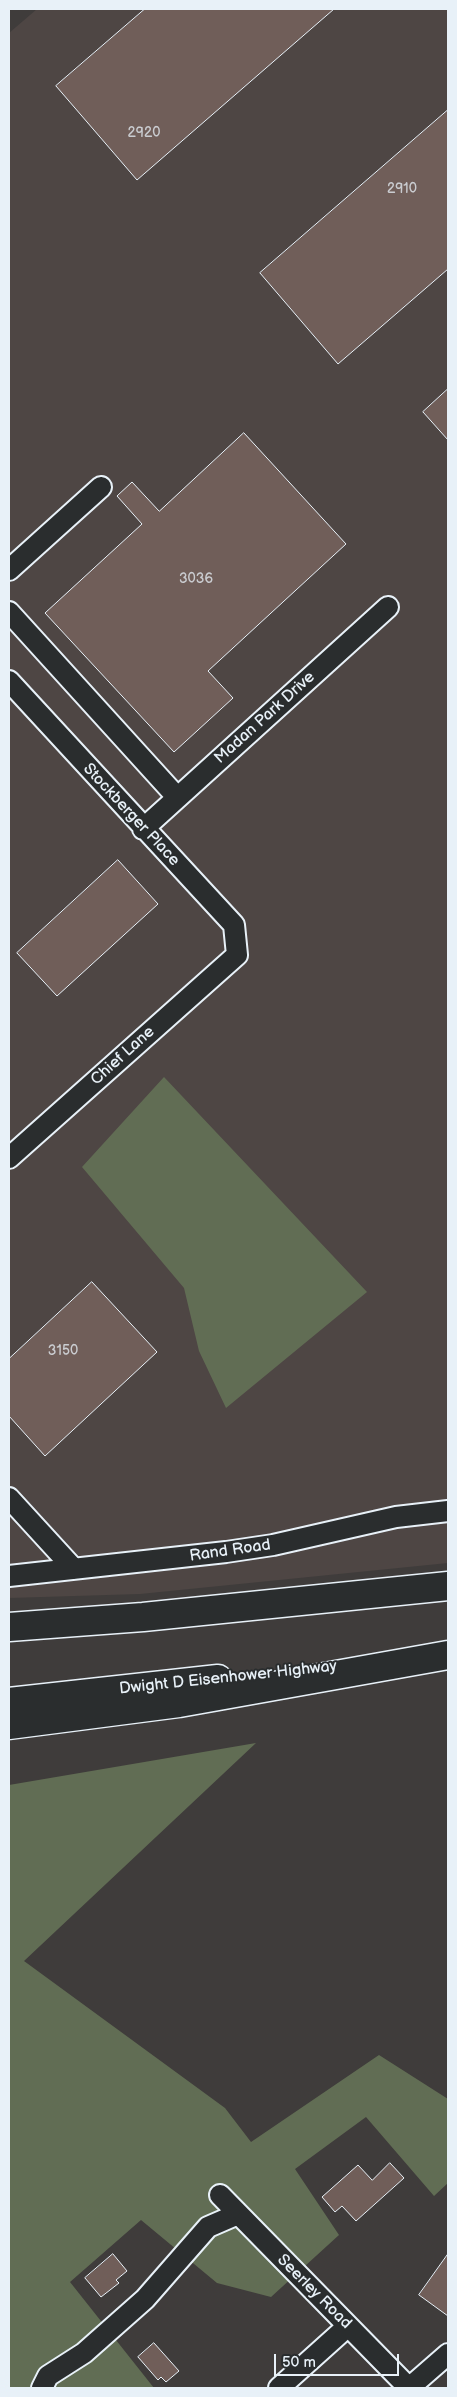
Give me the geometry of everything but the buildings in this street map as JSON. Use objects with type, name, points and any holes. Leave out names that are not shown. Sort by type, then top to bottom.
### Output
[{"type":"highway","points":[[9,1627],[143,1617],[448,1586]]},
{"type":"highway","points":[[9,1725],[179,1703],[448,1654]]},
{"type":"highway","name":"Dwight D Eisenhower Highway","points":[[9,1702],[448,1654]]},
{"type":"street","points":[[9,570],[102,487]]},
{"type":"street","name":"Madan Park Drive","points":[[143,829],[388,607]]},
{"type":"street","points":[[9,612],[177,797]]},
{"type":"street","name":"Stockberger Place","points":[[9,681],[143,829],[234,925],[237,955]]},
{"type":"street","name":"Chief Lane","points":[[9,1158],[237,955]]},
{"type":"street","points":[[9,1498],[74,1569]]},
{"type":"street","name":"Rand Road","points":[[9,1576],[254,1548],[396,1517],[448,1511]]},
{"type":"street","name":"Seerley Road","points":[[220,2195],[409,2388]]},
{"type":"street","points":[[42,2388],[48,2376],[84,2353],[145,2300],[208,2226],[238,2214]]},
{"type":"street","points":[[279,2388],[348,2326]]},
{"type":"street","points":[[409,2388],[448,2354]]},
{"type":"shaded area","points":[[37,9],[448,9],[448,1563],[140,1594],[9,1598],[9,33]]},
{"type":"green space","points":[[164,1077],[367,1292],[226,1408],[199,1351],[184,1288],[82,1167]]},
{"type":"green space","points":[[256,1743],[24,1961],[225,2108],[251,2142],[379,2055],[448,2099],[448,2183],[434,2196],[366,2117],[295,2169],[339,2235],[271,2297],[217,2283],[141,2220],[70,2282],[154,2388],[9,2388],[9,1785]]}]
